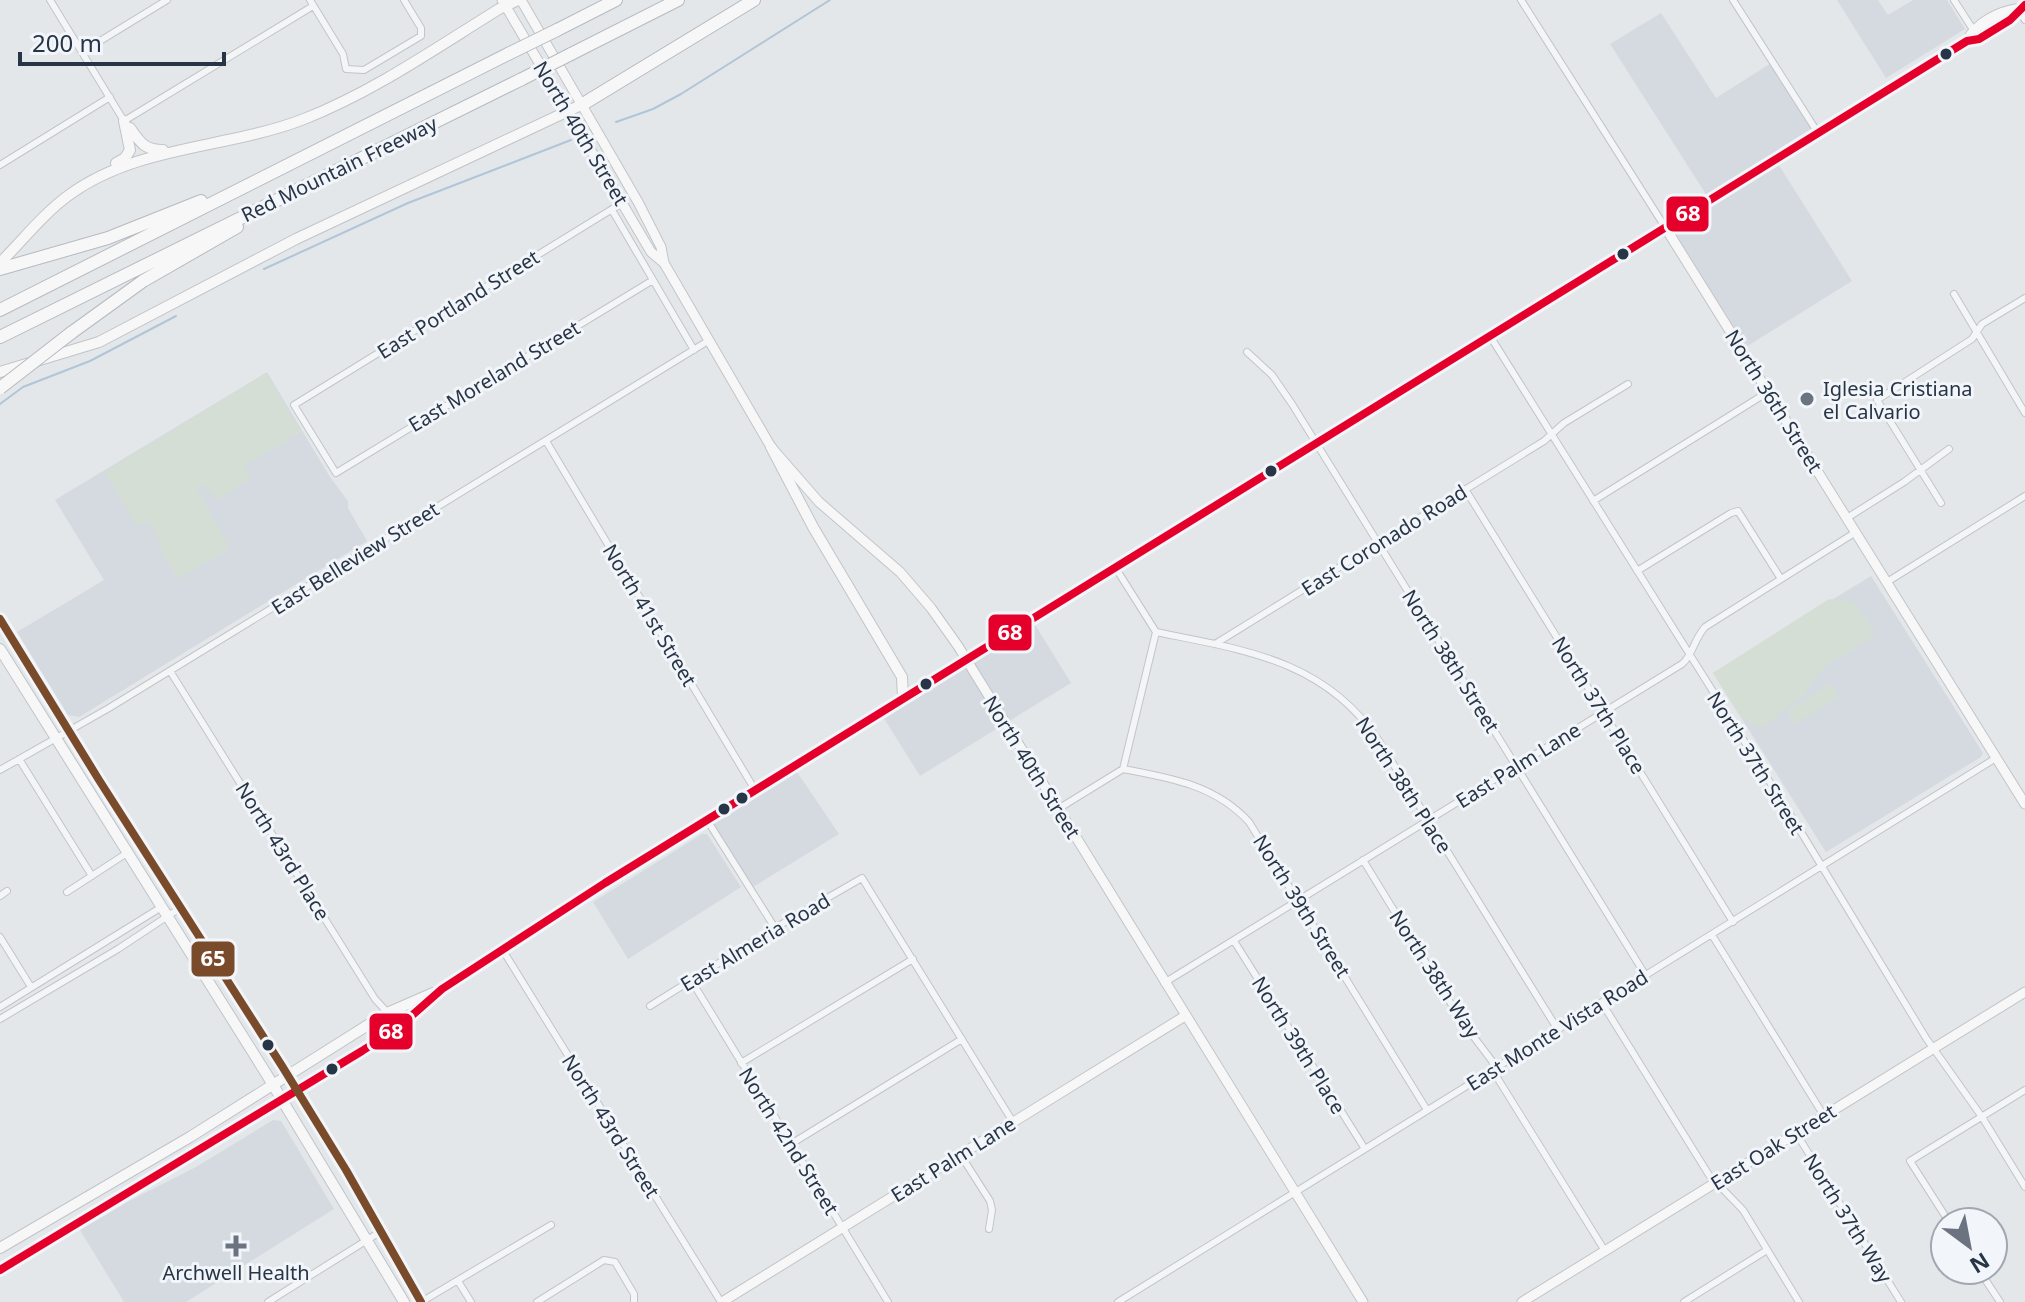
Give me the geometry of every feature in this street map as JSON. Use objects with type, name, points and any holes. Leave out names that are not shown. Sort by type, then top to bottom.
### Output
[{"type":"highway","name":"Red Mountain Freeway","points":[[0,310],[616,0]]},
{"type":"highway","name":"Red Mountain Freeway","points":[[0,337],[678,0]]},
{"type":"highway","points":[[583,104],[754,0]]},
{"type":"highway","points":[[0,266],[26,262],[129,230],[310,153]]},
{"type":"highway","points":[[0,388],[143,281],[280,200]]},
{"type":"main road","points":[[71,193],[131,163],[256,135],[324,111],[379,83],[504,3],[519,0]]},
{"type":"main road","name":"North 40th Street","points":[[519,0],[583,104],[661,247],[664,263],[771,447],[819,502],[900,572],[931,608],[966,659],[1363,1302]]},
{"type":"main road","name":"North 40th Street","points":[[504,3],[651,252],[664,263]]},
{"type":"main road","points":[[3,1264],[282,1101],[400,1026],[442,989],[502,949],[707,820],[1973,37],[2004,11],[2022,7]]},
{"type":"main road","points":[[0,372],[99,342],[285,244],[583,104]]},
{"type":"main road","points":[[124,121],[146,148],[185,150]]},
{"type":"main road","points":[[0,266],[71,193],[95,174],[127,156],[131,143],[124,121]]},
{"type":"main road","name":"North 36th Street","points":[[1665,227],[1996,758],[2020,787],[2025,804]]},
{"type":"main road","points":[[771,447],[816,532],[902,677],[903,698]]},
{"type":"main road","points":[[0,619],[298,1091],[421,1302]]},
{"type":"main road","points":[[0,632],[37,679]]},
{"type":"main road","points":[[0,649],[404,1302]]},
{"type":"main road","points":[[0,1248],[387,1013],[442,989]]},
{"type":"main road","name":"East Oak Street","points":[[1522,1302],[2025,992]]},
{"type":"main road","name":"East Palm Lane","points":[[721,1302],[1185,1016]]},
{"type":"main road","points":[[111,1182],[122,1196]]},
{"type":"main road","points":[[93,1191],[103,1207]]},
{"type":"street","points":[[50,0],[124,121],[312,3],[343,54],[346,69],[364,70],[421,36],[421,28],[404,0]]},
{"type":"street","points":[[82,52],[167,0]]},
{"type":"street","name":"North 36th Street","points":[[1521,0],[1665,227]]},
{"type":"street","points":[[1733,0],[1818,133]]},
{"type":"street","points":[[1954,0],[1973,37]]},
{"type":"street","points":[[2022,7],[2025,20]]},
{"type":"street","points":[[0,165],[110,97]]},
{"type":"street","name":"East Portland Street","points":[[336,473],[294,405],[622,203]]},
{"type":"street","points":[[612,210],[694,350]]},
{"type":"street","name":"East Moreland Street","points":[[336,473],[653,280]]},
{"type":"street","points":[[1954,294],[2025,413]]},
{"type":"street","points":[[1941,503],[1877,400],[1972,339],[1982,324],[2025,298]]},
{"type":"street","name":"North 37th Street","points":[[1490,336],[1933,1048],[1982,1117],[2025,1187]]},
{"type":"street","name":"East Belleview Street","points":[[0,770],[170,671],[708,341]]},
{"type":"street","name":"North 38th Street","points":[[1247,352],[1283,389],[1646,976]]},
{"type":"street","points":[[1552,434],[1564,423],[1628,384]]},
{"type":"street","points":[[1593,501],[1768,392]]},
{"type":"street","points":[[2017,401],[2025,396]]},
{"type":"street","name":"East Coronado Road","points":[[1215,644],[1552,434]]},
{"type":"street","name":"North 41st Street","points":[[546,441],[755,790]]},
{"type":"street","points":[[1847,518],[1949,449]]},
{"type":"street","name":"North 37th Place","points":[[1465,489],[1733,922]]},
{"type":"street","points":[[1887,582],[2025,496]]},
{"type":"street","points":[[1637,571],[1738,511],[1781,579]]},
{"type":"street","name":"East Palm Lane","points":[[1164,983],[1690,657],[1692,644],[1705,627],[1856,532]]},
{"type":"street","points":[[1058,809],[1123,769],[1156,632],[1115,567]]},
{"type":"street","name":"North 38th Place","points":[[1156,632],[1215,644],[1295,667],[1340,697],[1369,725],[1558,1030]]},
{"type":"street","name":"North 43rd Place","points":[[170,671],[379,1005],[400,1026]]},
{"type":"street","name":"East Monte Vista Road","points":[[1118,1302],[1996,758]]},
{"type":"street","points":[[19,759],[92,876]]},
{"type":"street","name":"North 39th Street","points":[[1123,769],[1181,779],[1220,796],[1236,808],[1261,839],[1427,1110]]},
{"type":"street","points":[[707,820],[775,928]]},
{"type":"street","points":[[67,892],[127,853]]},
{"type":"street","name":"North 38th Way","points":[[1363,860],[1461,1020],[1485,1050],[1498,1079],[1605,1251]]},
{"type":"street","name":"East Almeria Road","points":[[650,1006],[862,878],[913,959]]},
{"type":"street","points":[[0,1007],[163,913],[180,908]]},
{"type":"street","points":[[0,1019],[163,913]]},
{"type":"street","points":[[1712,935],[1824,1116]]},
{"type":"street","points":[[0,937],[31,987]]},
{"type":"street","name":"North 39th Place","points":[[1234,941],[1365,1149]]},
{"type":"street","name":"North 43rd Street","points":[[502,949],[721,1302]]},
{"type":"street","points":[[741,1063],[913,959],[1013,1122]]},
{"type":"street","name":"North 42nd Street","points":[[691,980],[888,1302]]},
{"type":"street","points":[[1602,1003],[1716,1182],[1743,1210],[1799,1302]]},
{"type":"street","points":[[791,1144],[962,1039]]},
{"type":"street","points":[[1939,1206],[1910,1161],[2025,1090]]},
{"type":"street","name":"North 37th Way","points":[[1796,1133],[1901,1302]]},
{"type":"street","points":[[960,1154],[990,1201],[989,1229]]},
{"type":"street","points":[[421,1302],[551,1225]]},
{"type":"street","points":[[268,1302],[380,1232]]},
{"type":"street","points":[[1684,1302],[1695,1299],[1767,1250]]},
{"type":"street","points":[[537,1302],[604,1260],[610,1260],[615,1262],[634,1294],[634,1302]]},
{"type":"street","points":[[458,1281],[471,1302]]},
{"type":"shaded area","points":[[1837,0],[1878,0],[1888,15],[1913,0],[1947,0],[1965,29],[1886,78]]},
{"type":"shaded area","points":[[1661,13],[1716,98],[1773,62],[1818,133],[1775,159],[1852,281],[1741,350],[1665,227],[1709,199],[1610,44]]},
{"type":"shaded area","points":[[267,372],[330,477],[348,501],[348,508],[367,541],[79,717],[68,715],[17,632],[104,580],[55,500]]},
{"type":"shaded area","points":[[266,373],[301,432],[244,466],[251,478],[217,500],[204,485],[196,489],[230,548],[178,579],[147,520],[137,526],[105,472]]},
{"type":"shaded area","points":[[1871,576],[1983,753],[1826,852],[1713,673]]},
{"type":"shaded area","points":[[1829,599],[1854,602],[1875,634],[1873,637],[1827,665],[1806,693],[1767,724],[1762,727],[1750,724],[1745,716],[1741,718],[1713,673]]},
{"type":"shaded area","points":[[1031,618],[1071,683],[920,776],[880,712]]},
{"type":"shaded area","points":[[1830,684],[1838,697],[1795,724],[1787,711]]},
{"type":"shaded area","points":[[793,766],[839,834],[750,889],[707,820]]},
{"type":"shaded area","points":[[702,834],[707,834],[741,887],[628,959],[593,902]]},
{"type":"shaded area","points":[[273,1120],[281,1121],[334,1209],[186,1302],[124,1302],[80,1230],[196,1167]]},
{"type":"waterway","points":[[616,122],[653,109],[681,94],[830,0]]},
{"type":"waterway","points":[[264,269],[408,203],[571,140]]},
{"type":"waterway","points":[[0,404],[23,387],[90,361],[176,316]]},
{"type":"transit line","name":"68","points":[[0,1270],[362,1051],[400,1026],[442,989],[605,883],[1967,41],[1979,39],[2010,20],[2025,5]]},
{"type":"transit line","name":"65","points":[[0,619],[282,1066],[421,1302]]},
{"type":"place","name":"Iglesia Cristiana el Calvario","points":[[1807,399]]},
{"type":"place","name":"Archwell Health","points":[[236,1246]]}]
